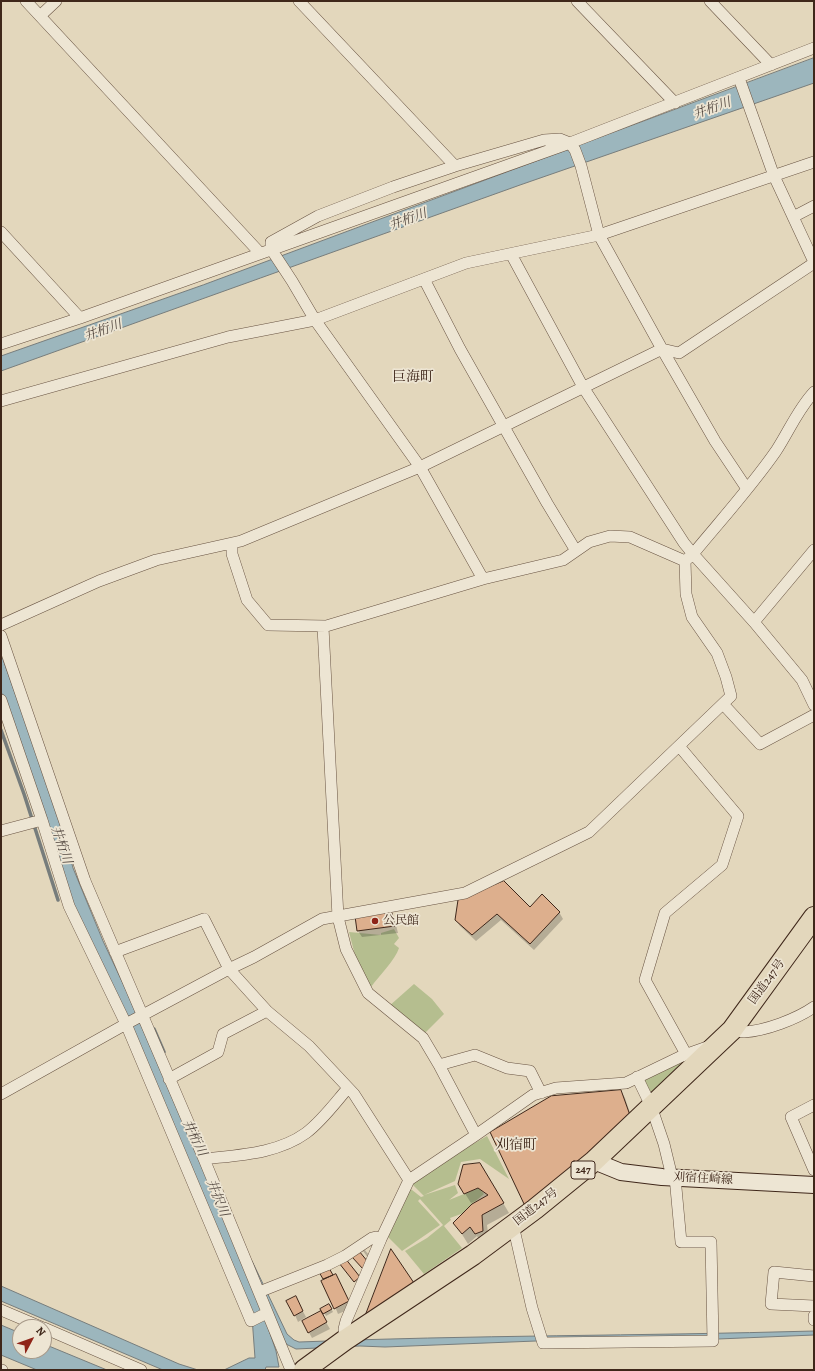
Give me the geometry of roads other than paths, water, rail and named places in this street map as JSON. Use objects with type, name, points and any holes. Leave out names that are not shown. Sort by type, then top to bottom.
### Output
[{"type":"highway","name":"国道247号","points":[[304,1370],[345,1340],[473,1255],[535,1209],[594,1160],[725,1036],[814,917]]},
{"type":"main road","name":"刈宿住崎線","points":[[594,1160],[621,1172],[674,1177],[814,1185]]},
{"type":"street","points":[[26,1],[260,253]]},
{"type":"street","points":[[40,16],[56,1]]},
{"type":"street","points":[[299,1],[455,166]]},
{"type":"street","points":[[577,1],[675,103]]},
{"type":"street","points":[[710,1],[771,65]]},
{"type":"street","points":[[1,344],[80,318],[260,253],[274,252],[573,146],[675,103],[814,48]]},
{"type":"street","points":[[1,625],[99,581],[156,560],[241,541],[420,466],[662,349],[679,353],[814,263],[774,176],[739,78]]},
{"type":"street","points":[[482,579],[420,466],[315,320],[274,252],[271,242],[318,216],[393,187],[455,166],[544,140],[560,139],[573,146],[581,166],[599,235],[715,441],[747,489]]},
{"type":"street","points":[[1,401],[228,336],[315,320],[466,263],[599,235],[814,162]]},
{"type":"street","points":[[793,217],[814,206]]},
{"type":"street","points":[[1,232],[80,318]]},
{"type":"street","points":[[1,1094],[126,1024],[254,957],[322,918],[338,917],[465,893],[589,832],[731,696],[717,653],[692,617],[686,594],[689,558],[684,543],[583,387],[511,254]]},
{"type":"street","points":[[424,279],[460,349],[546,503],[576,551]]},
{"type":"street","points":[[689,558],[747,489],[776,451],[806,400],[814,392]]},
{"type":"street","points":[[232,543],[232,554],[247,600],[268,625],[326,626],[482,579],[563,560],[589,542],[610,536],[630,537],[689,558],[754,622],[802,680],[814,705]]},
{"type":"street","points":[[754,622],[814,550]]},
{"type":"street","points":[[326,626],[323,626],[338,917],[346,948],[368,993],[423,1038],[476,1135]]},
{"type":"street","points":[[1,636],[85,881],[204,1160],[262,1290],[267,1313],[291,1370]]},
{"type":"street","points":[[1,700],[42,820],[69,906],[126,1024],[251,1321],[267,1313]]},
{"type":"street","points":[[723,704],[760,744],[814,715]]},
{"type":"street","points":[[680,746],[738,816],[722,865],[665,913],[646,980],[686,1054]]},
{"type":"street","points":[[1,831],[42,820]]},
{"type":"street","points":[[115,952],[204,919],[229,969],[267,1011],[309,1046],[354,1094],[409,1180]]},
{"type":"street","points":[[345,1340],[344,1329],[346,1321],[381,1239],[409,1180],[533,1095],[556,1088],[626,1082],[725,1036],[775,1026],[806,1013],[814,1007]]},
{"type":"street","points":[[169,1079],[218,1052],[223,1034],[267,1011]]},
{"type":"street","points":[[439,1065],[475,1055],[507,1068],[530,1070],[541,1093]]},
{"type":"street","points":[[513,1225],[532,1308],[544,1344],[713,1340],[711,1242],[681,1242],[674,1177],[651,1106],[637,1077]]},
{"type":"street","points":[[204,1160],[266,1151],[293,1141],[319,1121],[348,1088]]},
{"type":"street","points":[[814,1105],[791,1117],[814,1170]]},
{"type":"street","points":[[262,1290],[331,1263],[345,1256],[372,1238],[376,1237],[381,1239]]},
{"type":"street","points":[[814,1276],[774,1272],[770,1304],[814,1306]]},
{"type":"street","points":[[1,1310],[22,1319]]},
{"type":"street","points":[[52,1331],[141,1370]]},
{"type":"water","name":"井桁川","points":[[814,58],[814,83],[520,185],[1,371],[1,356],[203,285]]},
{"type":"water","name":"井桁川","points":[[1,654],[59,815],[73,868],[103,941],[126,990],[258,1298],[276,1351],[279,1367],[266,1367],[265,1370],[224,1370],[249,1358],[255,1358],[252,1317],[71,904],[56,850],[1,691]]},
{"type":"water","name":"井択川","points":[[234,1229],[253,1263],[287,1334],[299,1342],[427,1338],[814,1331],[814,1335],[718,1339],[536,1341],[296,1349],[286,1344]]},
{"type":"water","points":[[1,1286],[179,1364],[198,1370],[163,1370],[52,1323],[52,1319],[43,1319],[1,1301]]},
{"type":"water","points":[[1,1325],[12,1330],[12,1359],[52,1359],[52,1347],[107,1370],[37,1370],[1,1355]]},
{"type":"waterway","points":[[1,730],[24,794],[58,900]]},
{"type":"waterway","points":[[154,1029],[164,1052]]},
{"type":"place","name":"公民館","points":[[375,921]]},
{"type":"district","name":"巨海町","points":[[413,378]]},
{"type":"district","name":"刈宿町","points":[[516,1146]]}]
